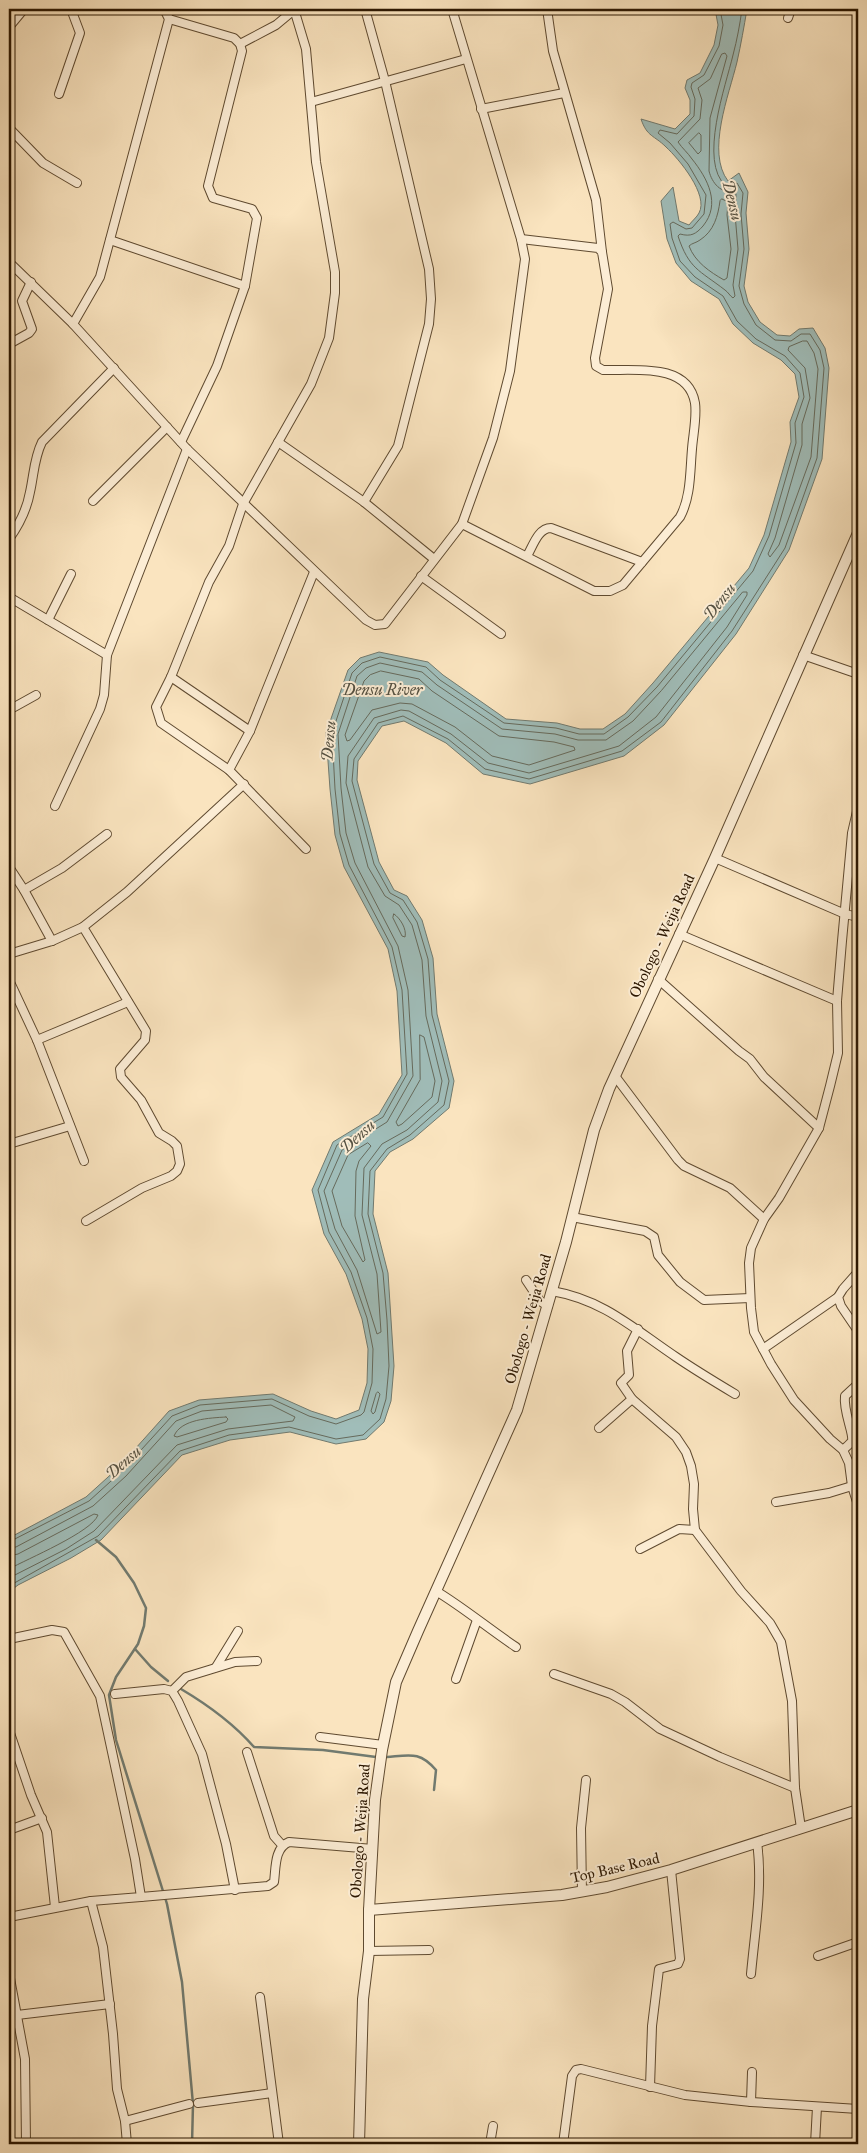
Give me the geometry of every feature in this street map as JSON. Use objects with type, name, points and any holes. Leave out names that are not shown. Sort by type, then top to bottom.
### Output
[{"type":"street","points":[[9,27],[24,9]]},
{"type":"street","points":[[59,94],[80,33],[71,9]]},
{"type":"street","points":[[74,324],[100,277],[169,19],[164,9]]},
{"type":"street","points":[[364,502],[398,446],[430,324],[431,299],[429,269],[385,81],[366,9]]},
{"type":"street","points":[[9,262],[74,324],[187,449],[243,504],[366,620],[375,625],[385,624],[462,524],[493,438],[510,371],[525,259],[521,239],[452,9]]},
{"type":"street","points":[[462,524],[594,591],[602,592],[624,585],[680,517],[685,509],[690,482],[696,404],[692,391],[685,383],[665,371],[603,370],[596,366],[595,358],[608,289],[596,200],[553,52],[547,9]]},
{"type":"street","points":[[788,18],[790,9]]},
{"type":"street","points":[[240,44],[276,25],[294,10],[306,49],[316,162],[335,272],[335,293],[329,338],[311,384],[243,504],[229,546],[209,582],[171,678],[156,707],[161,723],[229,770],[306,849]]},
{"type":"street","points":[[169,19],[234,38],[240,44],[242,52],[208,186],[213,198],[252,209],[256,218],[245,286],[217,366],[181,442]]},
{"type":"street","points":[[310,102],[466,59]]},
{"type":"street","points":[[481,109],[564,93]]},
{"type":"street","points":[[9,128],[43,163],[77,184]]},
{"type":"street","points":[[521,239],[598,248],[602,252]]},
{"type":"street","points":[[110,240],[245,286]]},
{"type":"street","points":[[9,344],[29,333],[32,329],[22,301],[31,282]]},
{"type":"street","points":[[9,539],[17,528],[25,509],[30,493],[36,454],[42,442],[114,368]]},
{"type":"street","points":[[93,501],[167,427]]},
{"type":"street","points":[[278,442],[364,502],[434,559]]},
{"type":"street","points":[[54,806],[100,709],[104,695],[107,655],[187,449]]},
{"type":"street","points":[[527,556],[541,531],[551,528],[642,562]]},
{"type":"street","name":"Obologo - Weija Road","points":[[358,2144],[363,1999],[369,1952],[369,1910],[375,1800],[396,1682],[518,1410],[548,1306],[594,1130],[615,1076],[858,533]]},
{"type":"street","points":[[229,770],[250,731],[314,572]]},
{"type":"street","points":[[48,620],[71,574]]},
{"type":"street","points":[[421,576],[501,634]]},
{"type":"street","points":[[9,597],[107,655]]},
{"type":"street","points":[[803,655],[858,674]]},
{"type":"street","points":[[171,678],[250,731]]},
{"type":"street","points":[[9,710],[36,695]]},
{"type":"street","points":[[9,954],[52,941],[83,927],[126,892],[244,784]]},
{"type":"street","points":[[858,807],[852,833],[837,1001],[838,1053],[819,1128],[779,1198],[764,1219],[751,1248],[749,1263],[750,1298],[754,1332],[794,1400],[830,1439],[844,1450],[849,1463],[852,1486],[858,1505]]},
{"type":"street","points":[[24,890],[62,868],[107,834]]},
{"type":"street","points":[[714,858],[845,914],[858,917]]},
{"type":"street","points":[[9,868],[24,890],[52,941]]},
{"type":"street","points":[[83,927],[146,1032],[145,1040],[120,1069],[121,1077],[151,1116],[159,1133],[177,1146],[180,1164],[177,1171],[171,1176],[142,1188],[86,1221]]},
{"type":"street","points":[[678,934],[837,1001]]},
{"type":"street","points":[[658,979],[750,1059],[764,1077],[819,1128]]},
{"type":"street","points":[[9,980],[37,1040],[84,1161]]},
{"type":"street","points":[[37,1040],[128,1002]]},
{"type":"street","points":[[615,1076],[684,1166],[730,1188],[764,1219]]},
{"type":"street","points":[[9,1144],[70,1126]]},
{"type":"street","points":[[572,1217],[645,1231],[654,1238],[658,1255],[680,1282],[704,1300],[750,1298]]},
{"type":"street","points":[[763,1349],[838,1297],[843,1288],[858,1272]]},
{"type":"street","points":[[526,1280],[540,1301],[548,1306]]},
{"type":"street","points":[[552,1291],[586,1299],[638,1329],[675,1357],[735,1394]]},
{"type":"street","points":[[838,1297],[840,1306],[858,1331]]},
{"type":"street","points":[[638,1329],[627,1351],[629,1375],[621,1383],[632,1399],[676,1437],[686,1452],[694,1484],[692,1510],[695,1530],[741,1591],[770,1623],[782,1642],[792,1700],[795,1788],[801,1828]]},
{"type":"street","points":[[844,1450],[852,1438],[845,1414],[845,1396],[858,1384]]},
{"type":"street","points":[[599,1428],[632,1399]]},
{"type":"street","points":[[776,1502],[829,1493],[852,1486]]},
{"type":"street","points":[[640,1549],[679,1528],[695,1530]]},
{"type":"street","points":[[436,1591],[462,1607],[477,1620],[516,1647]]},
{"type":"street","points":[[456,1679],[477,1620]]},
{"type":"street","points":[[9,1639],[52,1630],[64,1632],[100,1696],[135,1859],[141,1897]]},
{"type":"street","points":[[216,1667],[238,1631]]},
{"type":"street","points":[[172,1691],[186,1677],[235,1662],[257,1661]]},
{"type":"street","points":[[554,1674],[611,1694],[625,1702],[660,1729],[720,1758],[795,1788]]},
{"type":"street","points":[[115,1694],[164,1689],[172,1691],[183,1710],[202,1754],[226,1844],[235,1890]]},
{"type":"street","points":[[9,1730],[42,1818],[50,1845],[55,1906]]},
{"type":"street","points":[[320,1737],[384,1745]]},
{"type":"street","points":[[246,1752],[274,1836],[282,1845]]},
{"type":"street","points":[[582,1892],[581,1828],[586,1780]]},
{"type":"street","name":"Top Base Road","points":[[369,1910],[582,1892],[671,1870],[858,1810]]},
{"type":"street","points":[[9,1830],[42,1818]]},
{"type":"street","points":[[9,1917],[55,1906],[91,1901],[260,1888],[274,1882],[278,1852],[282,1845],[289,1842],[373,1849]]},
{"type":"street","points":[[751,1974],[759,1894],[760,1866],[757,1842]]},
{"type":"street","points":[[650,2087],[652,2026],[659,1969],[678,1964],[680,1959],[671,1870]]},
{"type":"street","points":[[91,1901],[103,1947],[117,2089],[125,2121],[128,2144]]},
{"type":"street","points":[[818,1956],[858,1942]]},
{"type":"street","points":[[369,1952],[429,1950]]},
{"type":"street","points":[[9,1973],[25,2059],[26,2144]]},
{"type":"street","points":[[260,1996],[279,2144]]},
{"type":"street","points":[[17,2015],[110,2004]]},
{"type":"street","points":[[563,2144],[572,2076],[576,2070],[581,2069],[685,2095],[751,2102],[858,2109]]},
{"type":"street","points":[[751,2102],[752,2072]]},
{"type":"street","points":[[198,2103],[272,2093]]},
{"type":"street","points":[[125,2121],[189,2104]]},
{"type":"street","points":[[815,2144],[818,2107]]},
{"type":"street","points":[[490,2144],[493,2126]]},
{"type":"water","name":"Densu River","points":[[715,9],[747,9],[737,62],[721,123],[719,155],[722,169],[728,181],[739,173],[748,192],[746,213],[749,249],[744,286],[748,302],[760,322],[777,335],[790,336],[799,329],[813,328],[825,348],[829,368],[822,459],[789,550],[736,634],[664,725],[624,756],[530,784],[483,774],[446,743],[404,721],[382,726],[358,761],[357,780],[379,862],[394,890],[407,896],[422,920],[433,958],[437,1014],[454,1081],[449,1108],[413,1139],[390,1152],[375,1171],[373,1214],[388,1273],[394,1366],[391,1401],[384,1422],[366,1439],[336,1444],[290,1432],[230,1440],[182,1455],[101,1540],[71,1558],[18,1585],[9,1592],[9,1538],[86,1497],[118,1468],[169,1411],[199,1400],[273,1394],[311,1411],[336,1419],[359,1410],[367,1383],[368,1349],[362,1319],[346,1274],[324,1234],[312,1190],[333,1142],[379,1114],[402,1075],[397,991],[388,949],[344,867],[335,835],[326,733],[348,670],[360,658],[379,652],[428,662],[443,675],[506,719],[557,723],[580,729],[603,729],[625,714],[749,568],[764,535],[791,442],[790,422],[799,397],[795,374],[781,360],[753,343],[733,324],[719,299],[691,281],[676,263],[667,239],[661,201],[673,187],[679,221],[689,225],[699,213],[700,197],[685,168],[666,147],[648,133],[641,119],[675,129],[690,114],[690,100],[685,88],[687,80],[700,73],[714,45],[718,25]]},
{"type":"waterway","points":[[96,1540],[116,1557],[134,1583],[146,1608],[144,1626],[138,1644],[116,1677],[109,1695],[116,1740],[167,1904],[182,1982],[193,2104],[192,2144]]},
{"type":"waterway","points":[[135,1649],[151,1667],[168,1681]]},
{"type":"waterway","points":[[181,1689],[220,1715],[254,1747],[323,1750],[376,1757]]},
{"type":"waterway","points":[[387,1757],[414,1756],[425,1760],[436,1770],[434,1790]]},
{"type":"water label","name":"Densu","points":[[733,200]]},
{"type":"water label","name":"Densu","points":[[719,601]]},
{"type":"water label","name":"Densu","points":[[328,741]]},
{"type":"water label","name":"Densu","points":[[357,1136]]},
{"type":"water label","name":"Densu","points":[[123,1462]]}]
